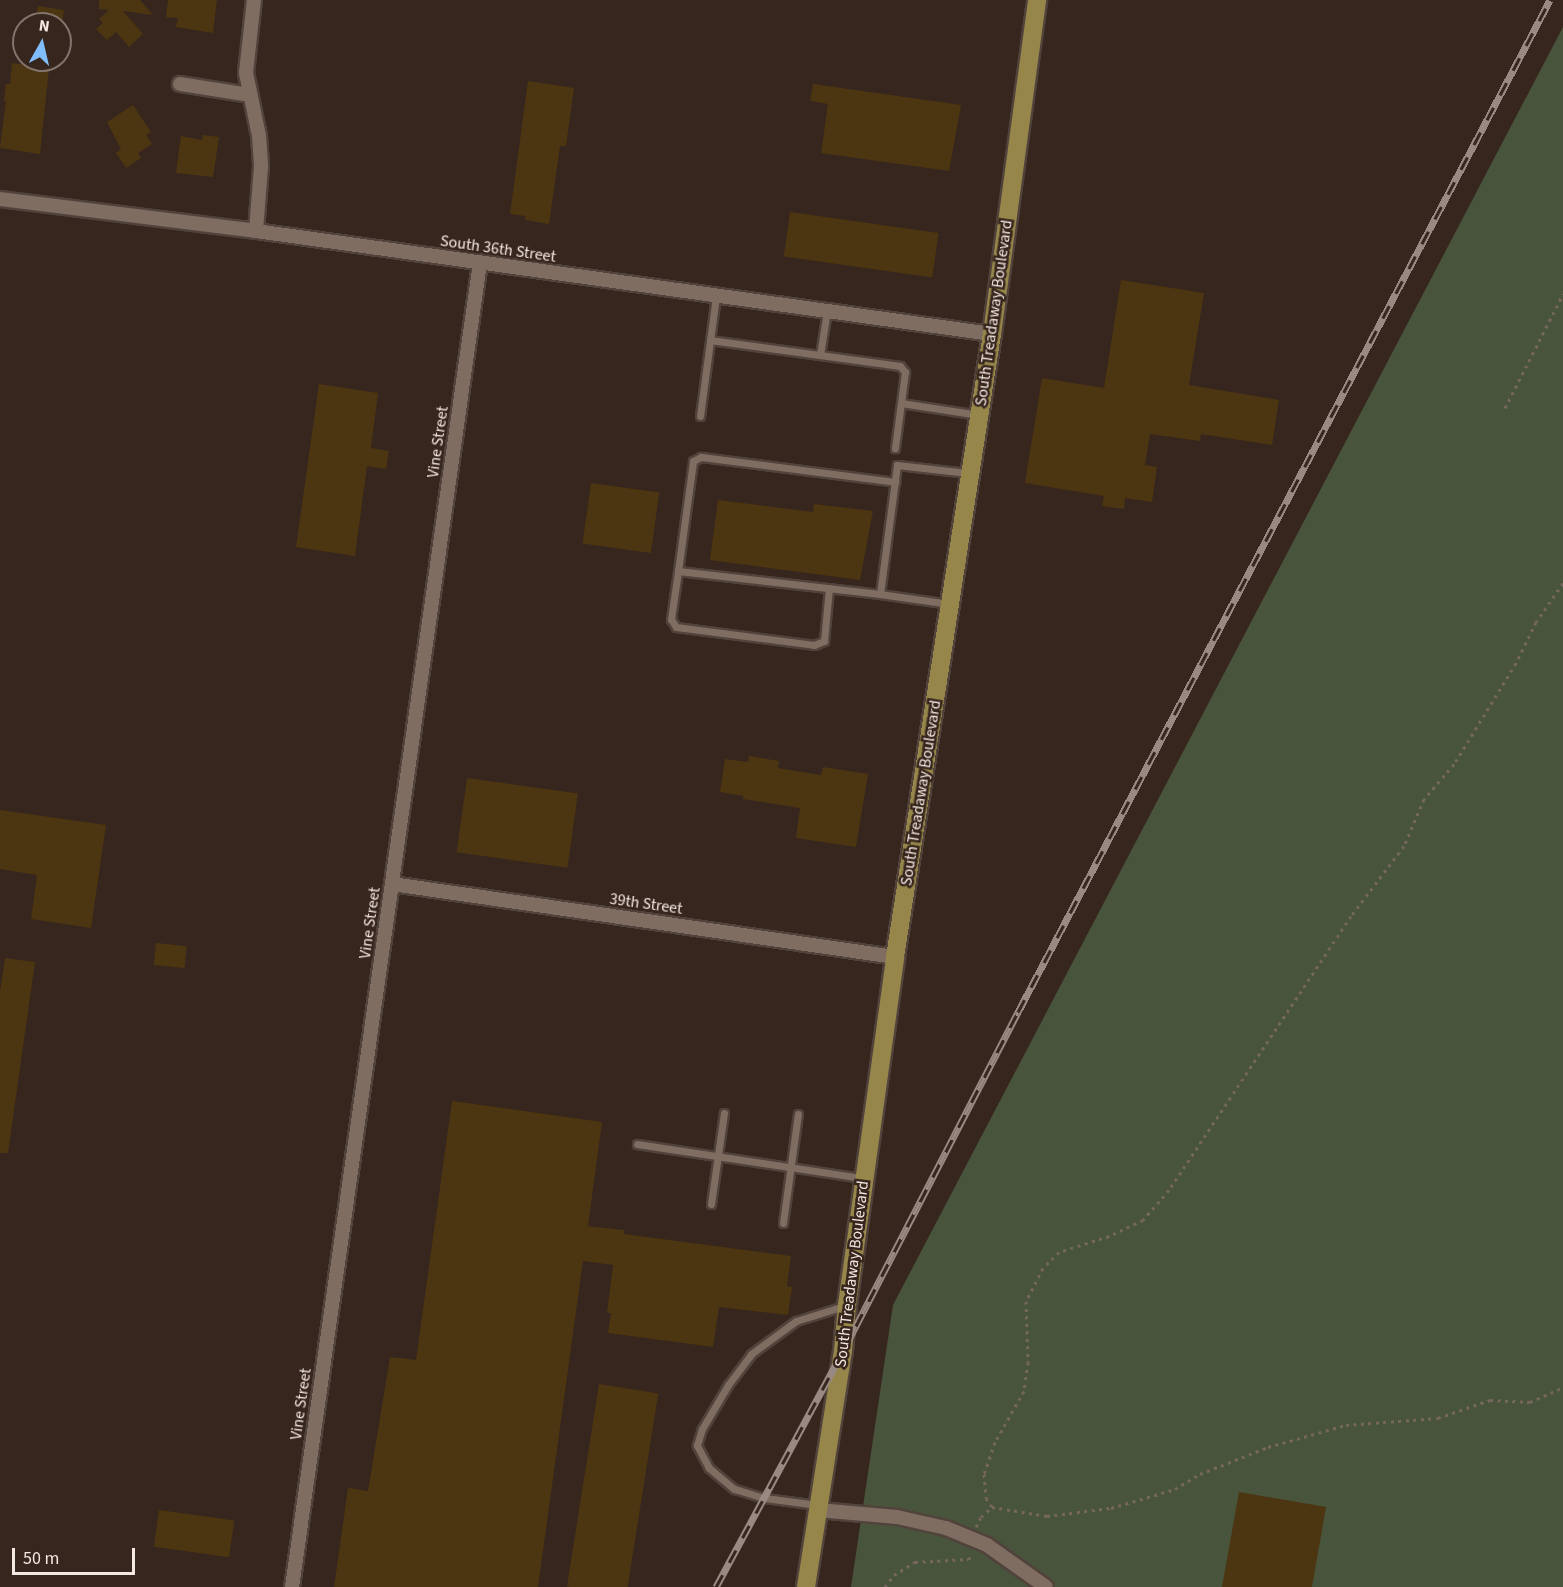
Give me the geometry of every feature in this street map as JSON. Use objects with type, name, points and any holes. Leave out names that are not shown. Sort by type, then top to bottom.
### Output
[{"type":"main road","name":"South Treadaway Boulevard","points":[[806,1587],[843,1351],[847,1305],[895,957],[992,334],[1037,0]]},
{"type":"street","points":[[254,0],[246,73],[259,136],[261,167],[256,231]]},
{"type":"street","points":[[180,84],[250,95]]},
{"type":"street","name":"South 36th Street","points":[[0,199],[256,231],[992,334]]},
{"type":"street","name":"Vine Street","points":[[292,1587],[480,264]]},
{"type":"street","name":"39th Street","points":[[392,884],[895,957]]},
{"type":"street","points":[[818,1508],[897,1517],[946,1528],[987,1545],[1046,1587]]},
{"type":"lane","points":[[700,416],[716,296]]},
{"type":"lane","points":[[820,355],[827,312]]},
{"type":"lane","points":[[710,340],[900,366],[905,372],[895,448]]},
{"type":"lane","points":[[901,403],[980,415]]},
{"type":"lane","points":[[829,588],[824,641],[814,645],[676,627],[671,619],[693,461],[701,457],[895,482]]},
{"type":"lane","points":[[880,594],[897,465],[971,474]]},
{"type":"lane","points":[[678,570],[950,604]]},
{"type":"lane","points":[[711,1204],[724,1113]]},
{"type":"lane","points":[[783,1223],[798,1114]]},
{"type":"lane","points":[[637,1144],[865,1178]]},
{"type":"lane","points":[[818,1508],[764,1498],[734,1489],[722,1482],[703,1460],[697,1445],[698,1438],[740,1366],[751,1354],[796,1321],[847,1305]]},
{"type":"path","points":[[1505,408],[1563,294]]},
{"type":"path","points":[[1563,583],[1536,622],[1516,663],[1454,764],[1424,799],[1404,846],[1351,916],[1169,1190],[1143,1220],[1109,1236],[1059,1252],[1043,1268],[1026,1301],[1028,1362],[1023,1391],[995,1442],[984,1474],[986,1498],[992,1507],[1047,1516],[1111,1508],[1175,1489],[1200,1474],[1268,1447],[1346,1425],[1438,1418],[1490,1400],[1530,1402],[1563,1387]]},
{"type":"path","points":[[976,1528],[981,1517],[992,1507]]},
{"type":"path","points":[[885,1587],[894,1575],[915,1562],[968,1559],[975,1555]]},
{"type":"green space","points":[[1563,27],[1563,1587],[851,1587],[893,1305]]},
{"type":"building","points":[[99,0],[140,0],[153,15],[123,11],[143,34],[129,47],[116,32],[107,40],[96,29],[103,23],[99,19],[109,10],[99,9]]},
{"type":"building","points":[[168,0],[217,0],[213,33],[176,27],[178,18],[166,17]]},
{"type":"building","points":[[38,6],[64,10],[64,12],[37,12]]},
{"type":"building","points":[[12,63],[12,72],[49,72],[40,154],[0,148],[6,84],[10,84]]},
{"type":"building","points":[[528,81],[574,88],[566,146],[560,146],[549,224],[525,220],[526,216],[510,214]]},
{"type":"building","points":[[813,84],[961,105],[949,171],[821,153],[828,104],[810,101]]},
{"type":"building","points":[[133,105],[151,132],[146,135],[152,144],[138,153],[141,158],[126,168],[116,153],[121,149],[107,122]]},
{"type":"building","points":[[203,135],[219,137],[213,177],[176,173],[181,136],[202,140]]},
{"type":"building","points":[[790,212],[939,233],[932,277],[784,257]]},
{"type":"building","points":[[1121,280],[1204,293],[1189,385],[1279,400],[1272,445],[1201,434],[1200,441],[1150,434],[1145,465],[1157,467],[1152,502],[1125,498],[1124,509],[1102,506],[1104,496],[1025,483],[1042,378],[1104,388]]},
{"type":"building","points":[[319,384],[378,393],[371,448],[389,451],[386,469],[367,466],[355,556],[296,547]]},
{"type":"building","points":[[591,483],[659,493],[651,553],[583,543]]},
{"type":"building","points":[[718,500],[813,512],[814,504],[873,511],[860,580],[710,560]]},
{"type":"building","points":[[749,756],[779,761],[778,768],[821,775],[823,767],[868,774],[856,847],[796,838],[800,808],[743,799],[743,796],[720,792],[725,759],[748,762]]},
{"type":"building","points":[[467,778],[578,794],[567,868],[457,852]]},
{"type":"building","points":[[0,810],[106,825],[91,928],[31,919],[37,875],[0,869]]},
{"type":"building","points":[[156,943],[187,946],[185,968],[154,965]]},
{"type":"building","points":[[5,958],[35,962],[8,1153],[0,1153],[0,991]]},
{"type":"building","points":[[452,1101],[602,1122],[588,1226],[624,1230],[624,1234],[791,1256],[787,1286],[792,1287],[788,1315],[719,1307],[713,1347],[608,1333],[611,1313],[607,1313],[613,1265],[583,1261],[538,1587],[334,1587],[348,1488],[368,1491],[390,1357],[416,1360]]},
{"type":"building","points":[[599,1384],[658,1393],[628,1587],[567,1586]]},
{"type":"building","points":[[1239,1492],[1326,1507],[1312,1587],[1222,1587]]},
{"type":"building","points":[[159,1510],[234,1521],[229,1557],[154,1547]]},
{"type":"railway","points":[[716,1587],[843,1351],[1018,1012],[1550,0]]}]
